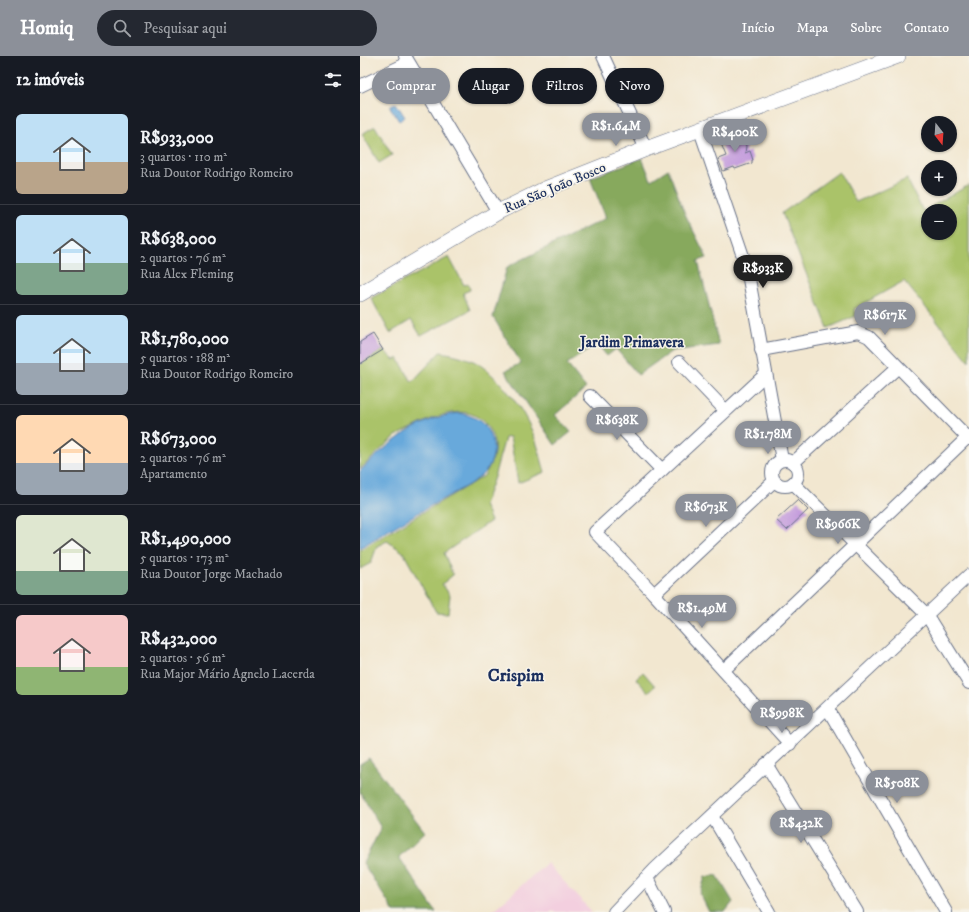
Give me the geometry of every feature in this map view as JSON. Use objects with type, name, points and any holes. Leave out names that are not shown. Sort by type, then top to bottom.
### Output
[{"type":"main road","name":"Rua São João Bosco","points":[[361,290],[498,212],[545,189],[646,149],[891,57]]},
{"type":"street","points":[[603,56],[646,149]]},
{"type":"street","points":[[360,86],[406,59],[498,212]]},
{"type":"street","points":[[700,130],[747,268],[766,374],[788,462],[797,469],[797,476],[793,482],[787,486],[780,485],[774,481],[772,475],[773,468],[776,463],[788,462],[898,367]]},
{"type":"street","points":[[724,670],[968,438],[869,337],[858,332],[761,350]]},
{"type":"street","points":[[680,362],[725,410]]},
{"type":"street","points":[[766,374],[725,410],[595,532],[724,670],[790,744]]},
{"type":"street","points":[[590,396],[662,470]]},
{"type":"street","points":[[654,594],[774,481]]},
{"type":"street","points":[[793,482],[926,614],[969,683]]},
{"type":"street","points":[[614,912],[647,878],[766,764],[828,709],[926,614],[969,575]]},
{"type":"street","points":[[828,709],[946,912]]},
{"type":"street","points":[[766,764],[857,912]]},
{"type":"street","points":[[712,816],[769,912]]},
{"type":"street","points":[[647,878],[664,912]]},
{"type":"shaded area","points":[[547,863],[592,912],[554,912],[552,910],[550,912],[491,912]]},
{"type":"green space","points":[[375,126],[392,155],[379,163],[362,134]]},
{"type":"green space","points":[[642,158],[651,180],[668,169],[685,214],[707,258],[698,261],[719,345],[672,351],[638,375],[616,349],[607,356],[597,344],[567,364],[586,388],[555,415],[571,432],[555,445],[505,371],[521,363],[493,317],[507,267],[606,218],[590,178]]},
{"type":"green space","points":[[839,172],[856,202],[907,179],[921,207],[921,240],[957,240],[957,204],[935,204],[950,196],[957,196],[957,192],[969,185],[969,361],[904,281],[854,309],[856,316],[828,328],[782,213]]},
{"type":"green space","points":[[449,257],[464,285],[469,284],[470,290],[463,293],[470,310],[421,336],[411,320],[390,333],[371,298]]},
{"type":"green space","points":[[383,350],[394,360],[398,358],[412,382],[440,352],[457,355],[483,367],[505,388],[523,413],[538,446],[545,472],[518,483],[510,437],[505,438],[484,505],[491,521],[444,553],[453,575],[442,584],[450,595],[448,613],[436,612],[403,552],[387,541],[377,546],[371,563],[360,569],[360,550],[484,476],[494,454],[493,437],[483,421],[475,415],[456,412],[446,414],[427,421],[396,436],[360,469],[360,364]]},
{"type":"green space","points":[[643,672],[655,686],[648,692],[636,679]]},
{"type":"green space","points":[[369,758],[425,832],[399,857],[436,912],[394,912],[363,863],[381,828],[360,792],[360,764]]},
{"type":"green space","points":[[717,875],[733,902],[725,912],[709,912],[700,894],[705,877]]},
{"type":"water","points":[[397,104],[405,117],[399,121],[390,107]]},
{"type":"water","points":[[460,413],[478,420],[488,430],[493,444],[493,454],[488,468],[470,484],[360,548],[360,471],[405,433],[431,420]]},
{"type":"building","points":[[742,134],[746,146],[745,153],[750,151],[753,160],[752,163],[735,169],[734,167],[723,171],[718,159],[726,156],[720,141]]},
{"type":"building","points":[[373,334],[383,350],[360,364],[360,342]]},
{"type":"building","points":[[798,500],[808,510],[787,530],[776,520]]},
{"type":"district","name":"Jardim Primavera","points":[[632,342]]},
{"type":"district","name":"Crispim","points":[[516,676]]}]
